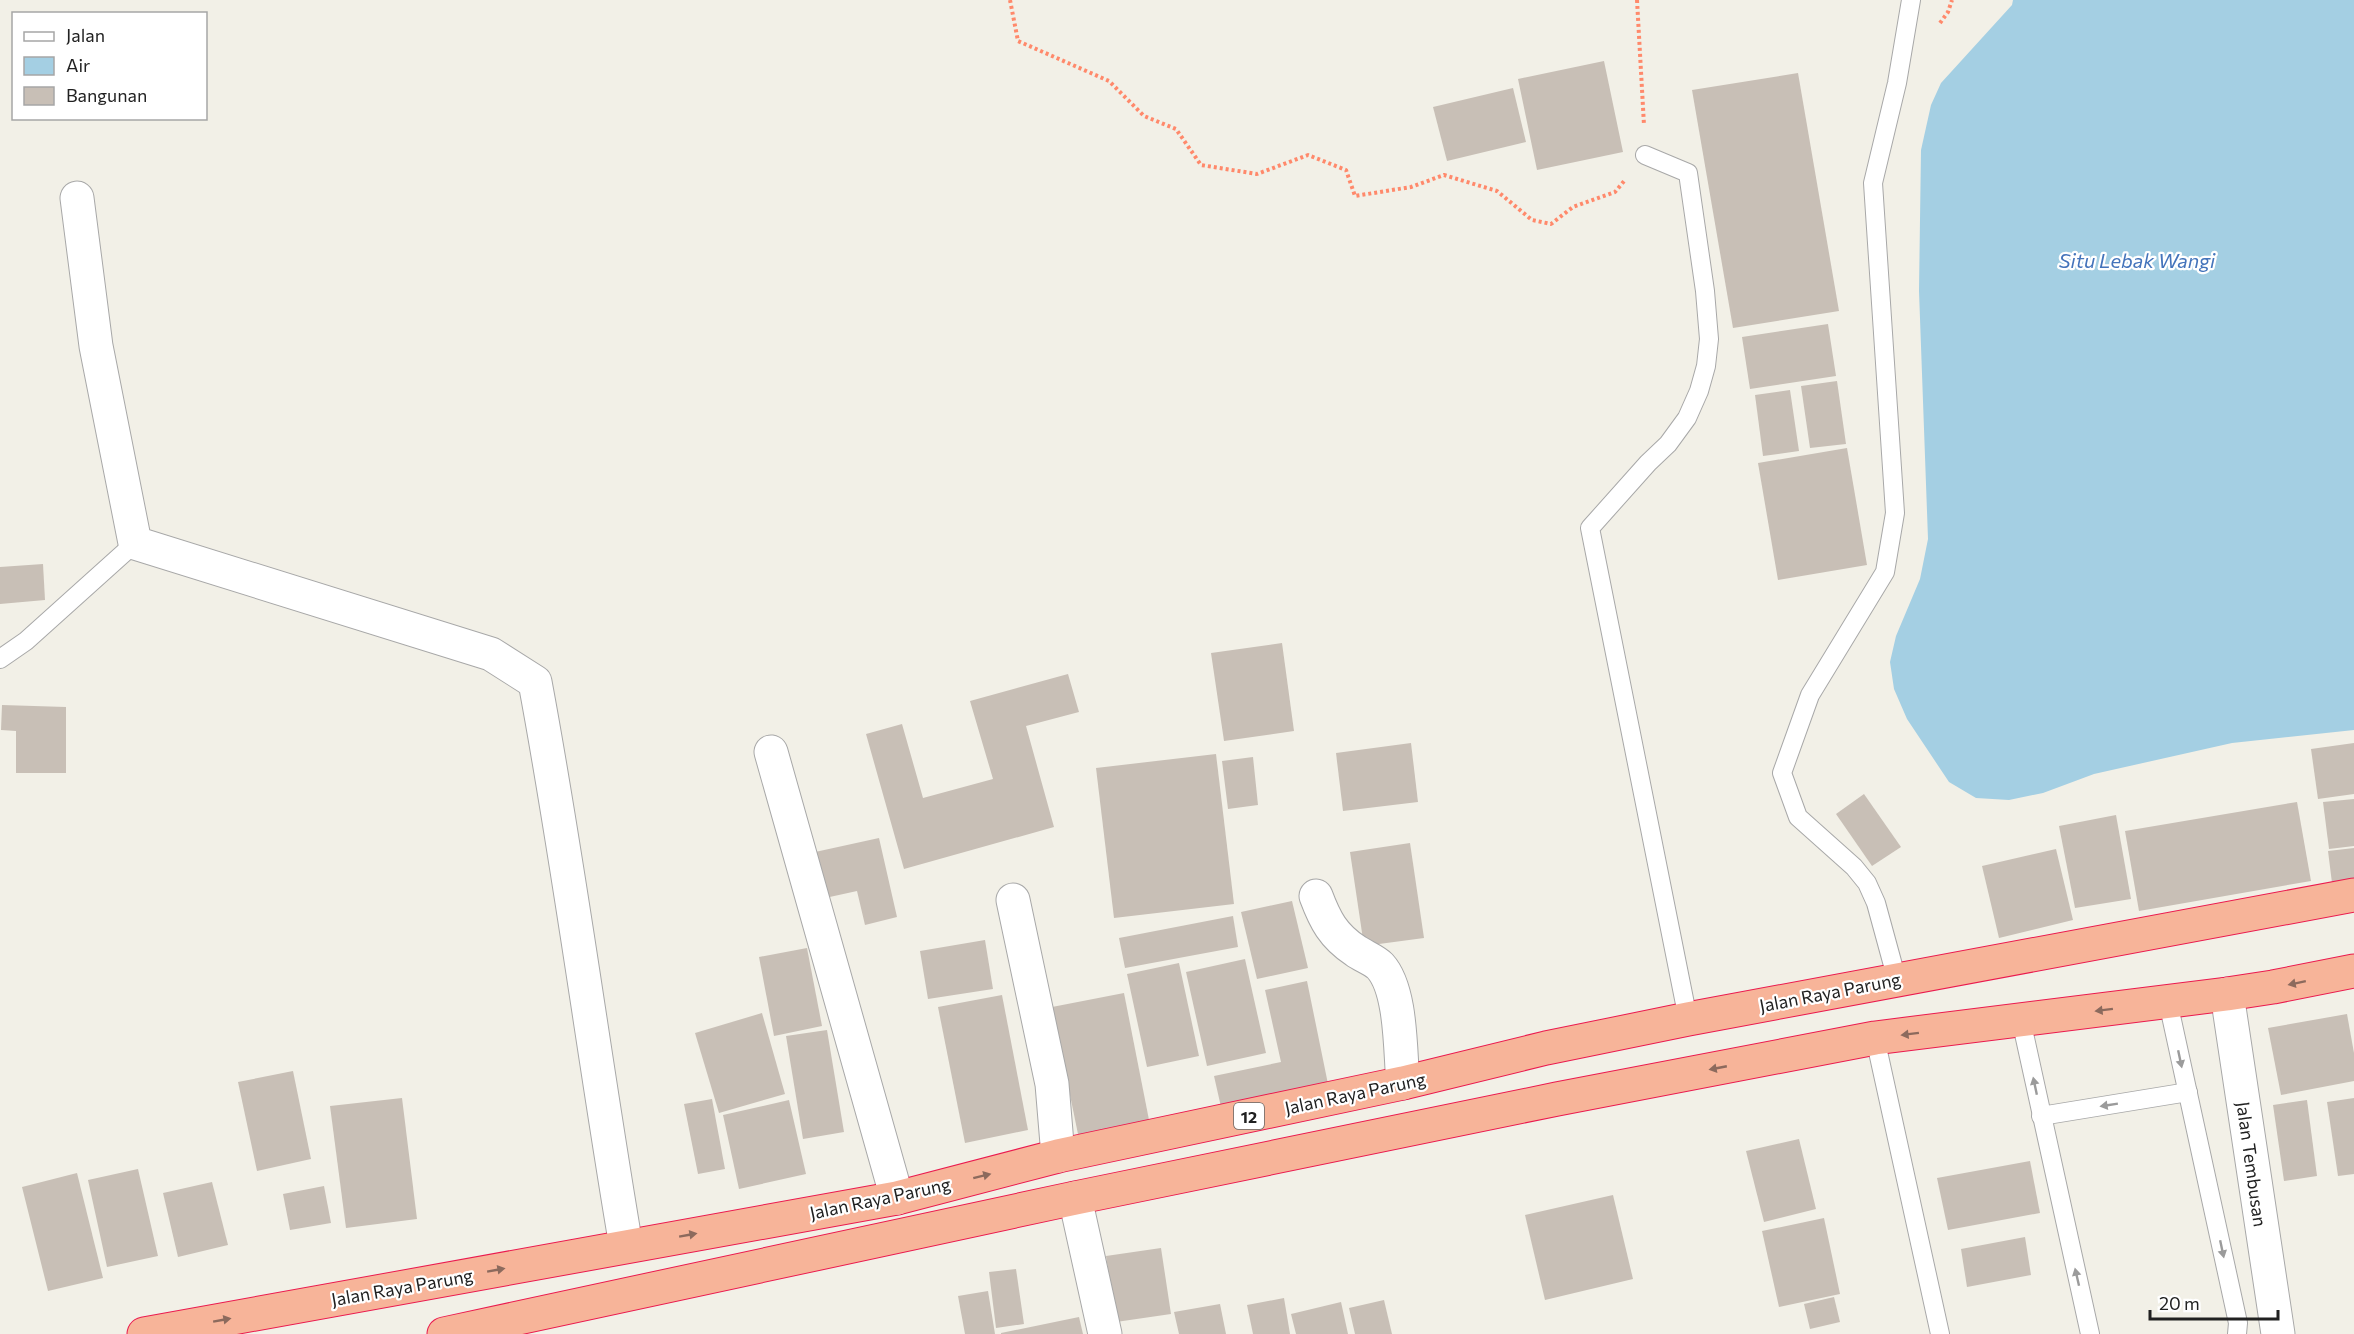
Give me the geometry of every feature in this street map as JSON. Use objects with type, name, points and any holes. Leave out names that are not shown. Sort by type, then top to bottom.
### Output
[{"type":"highway","name":"Jalan Raya Parung","points":[[144,1334],[897,1198],[1058,1156],[1403,1083],[1546,1048],[1688,1019],[2354,896]]},
{"type":"highway","points":[[444,1334],[479,1331],[1075,1198],[1557,1099],[1875,1038],[2227,994],[2354,970]]},
{"type":"highway","points":[[1546,1048],[1557,1099]]},
{"type":"street","points":[[77,198],[96,346],[135,543],[491,654],[535,682],[552,768],[606,1131],[626,1246]]},
{"type":"street","points":[[771,752],[897,1198]]},
{"type":"street","points":[[1316,896],[1326,922],[1353,950],[1379,965],[1388,978],[1396,1006],[1403,1083]]},
{"type":"street","points":[[1013,900],[1052,1084],[1058,1156]]},
{"type":"street","name":"Jalan Tembusan","points":[[2227,994],[2278,1334]]},
{"type":"street","points":[[1075,1198],[1105,1334]]},
{"type":"lane","points":[[1897,980],[1867,883],[1854,867],[1798,817],[1782,773],[1810,695],[1884,572],[1895,513],[1874,183],[1897,83],[1911,0]]},
{"type":"lane","points":[[1645,155],[1688,173],[1706,291],[1710,339],[1699,391],[1687,418],[1668,444],[1590,528],[1688,1019]]},
{"type":"lane","points":[[0,659],[26,640],[135,543]]},
{"type":"lane","points":[[2168,1002],[2238,1323],[2237,1334]]},
{"type":"lane","points":[[2021,1020],[2090,1334]]},
{"type":"lane","points":[[1875,1038],[1940,1334]]},
{"type":"lane","points":[[2041,1116],[2187,1092]]},
{"type":"path","points":[[1010,0],[1018,41],[1108,81],[1144,116],[1176,129],[1201,165],[1257,174],[1308,155],[1346,170],[1355,196],[1411,187],[1444,175],[1497,191],[1532,220],[1551,224],[1573,207],[1615,192],[1645,155],[1637,0]]},
{"type":"water","name":"Situ Lebak Wangi","points":[[2013,0],[2354,0],[2354,730],[2232,743],[2094,774],[2043,793],[2009,800],[1976,798],[1949,782],[1907,719],[1894,689],[1890,662],[1896,636],[1920,579],[1928,539],[1919,291],[1921,150],[1931,105],[1941,83],[2012,5]]},
{"type":"building","points":[[1604,61],[1623,152],[1537,170],[1518,79]]},
{"type":"building","points":[[1798,73],[1839,311],[1733,328],[1692,90]]},
{"type":"building","points":[[1513,88],[1526,142],[1447,161],[1433,107]]},
{"type":"building","points":[[1828,324],[1836,376],[1750,389],[1742,337]]},
{"type":"building","points":[[1837,381],[1846,444],[1810,448],[1801,386]]},
{"type":"building","points":[[1790,390],[1799,451],[1763,456],[1755,395]]},
{"type":"building","points":[[1847,448],[1867,565],[1778,580],[1758,463]]},
{"type":"building","points":[[43,564],[45,600],[0,604],[0,567]]},
{"type":"building","points":[[1282,643],[1294,731],[1224,741],[1211,653]]},
{"type":"building","points":[[1068,674],[1079,712],[1026,726],[1054,827],[904,869],[866,734],[902,724],[923,798],[993,779],[970,701]]},
{"type":"building","points":[[2,705],[66,707],[66,773],[16,773],[16,731],[1,730]]},
{"type":"building","points":[[1411,743],[1418,802],[1343,811],[1336,753]]},
{"type":"building","points":[[2354,743],[2354,794],[2318,799],[2311,749]]},
{"type":"building","points":[[1216,754],[1234,904],[1114,918],[1096,768]]},
{"type":"building","points":[[1253,757],[1258,805],[1228,809],[1222,761]]},
{"type":"building","points":[[1864,794],[1901,847],[1872,866],[1836,814]]},
{"type":"building","points":[[2354,799],[2354,846],[2329,849],[2323,802]]},
{"type":"building","points":[[2297,802],[2311,881],[2139,911],[2125,831]]},
{"type":"building","points":[[2116,815],[2131,899],[2075,908],[2059,826]]},
{"type":"building","points":[[879,838],[897,917],[865,925],[857,891],[816,900],[806,854]]},
{"type":"building","points":[[1410,843],[1424,938],[1364,946],[1350,852]]},
{"type":"building","points":[[2354,848],[2354,888],[2333,891],[2328,851]]},
{"type":"building","points":[[2056,849],[2073,920],[1999,938],[1982,866]]},
{"type":"building","points":[[1292,901],[1308,968],[1257,979],[1241,912]]},
{"type":"building","points":[[1233,916],[1238,947],[1125,968],[1119,938]]},
{"type":"building","points":[[985,940],[993,989],[928,999],[920,951]]},
{"type":"building","points":[[807,948],[822,1026],[774,1036],[759,957]]},
{"type":"building","points":[[1245,959],[1266,1053],[1207,1066],[1186,972]]},
{"type":"building","points":[[1179,963],[1199,1056],[1147,1067],[1127,974]]},
{"type":"building","points":[[1307,981],[1328,1084],[1221,1107],[1214,1076],[1281,1062],[1265,990]]},
{"type":"building","points":[[1124,993],[1150,1125],[1079,1139],[1052,1007]]},
{"type":"building","points":[[1002,995],[1028,1130],[965,1143],[938,1007]]},
{"type":"building","points":[[762,1013],[785,1094],[719,1113],[695,1033]]},
{"type":"building","points":[[2347,1014],[2354,1053],[2354,1081],[2281,1095],[2268,1028]]},
{"type":"building","points":[[827,1030],[844,1132],[803,1139],[786,1036]]},
{"type":"building","points":[[293,1071],[311,1159],[257,1171],[238,1082]]},
{"type":"building","points":[[402,1098],[417,1219],[346,1228],[330,1106]]},
{"type":"building","points":[[2354,1098],[2354,1174],[2338,1176],[2327,1102]]},
{"type":"building","points":[[712,1099],[725,1169],[698,1174],[684,1104]]},
{"type":"building","points":[[789,1100],[806,1174],[739,1189],[723,1115]]},
{"type":"building","points":[[2307,1100],[2317,1176],[2284,1181],[2273,1105]]},
{"type":"building","points":[[1799,1139],[1816,1209],[1764,1222],[1746,1151]]},
{"type":"building","points":[[2030,1161],[2040,1213],[1948,1230],[1937,1178]]},
{"type":"building","points":[[138,1169],[158,1256],[107,1267],[88,1180]]},
{"type":"building","points":[[77,1173],[103,1278],[48,1291],[22,1187]]},
{"type":"building","points":[[212,1182],[228,1245],[178,1257],[163,1193]]},
{"type":"building","points":[[324,1186],[331,1223],[290,1230],[283,1194]]},
{"type":"building","points":[[1613,1195],[1633,1279],[1545,1300],[1525,1215]]},
{"type":"building","points":[[1824,1218],[1840,1294],[1779,1307],[1762,1231]]},
{"type":"building","points":[[2025,1237],[2031,1275],[1967,1287],[1961,1249]]},
{"type":"building","points":[[1161,1248],[1171,1314],[1116,1322],[1106,1256]]},
{"type":"building","points":[[1016,1269],[1024,1324],[996,1328],[989,1272]]},
{"type":"building","points":[[988,1291],[995,1334],[965,1334],[958,1296]]},
{"type":"building","points":[[1834,1297],[1840,1322],[1810,1329],[1804,1304]]},
{"type":"building","points":[[1284,1298],[1290,1334],[1253,1334],[1247,1305]]},
{"type":"building","points":[[1384,1300],[1392,1334],[1355,1334],[1349,1308]]},
{"type":"building","points":[[1341,1302],[1348,1334],[1296,1334],[1291,1314]]},
{"type":"building","points":[[1220,1304],[1226,1334],[1179,1334],[1174,1312]]},
{"type":"building","points":[[1079,1317],[1083,1334],[1001,1334],[1001,1333]]}]
